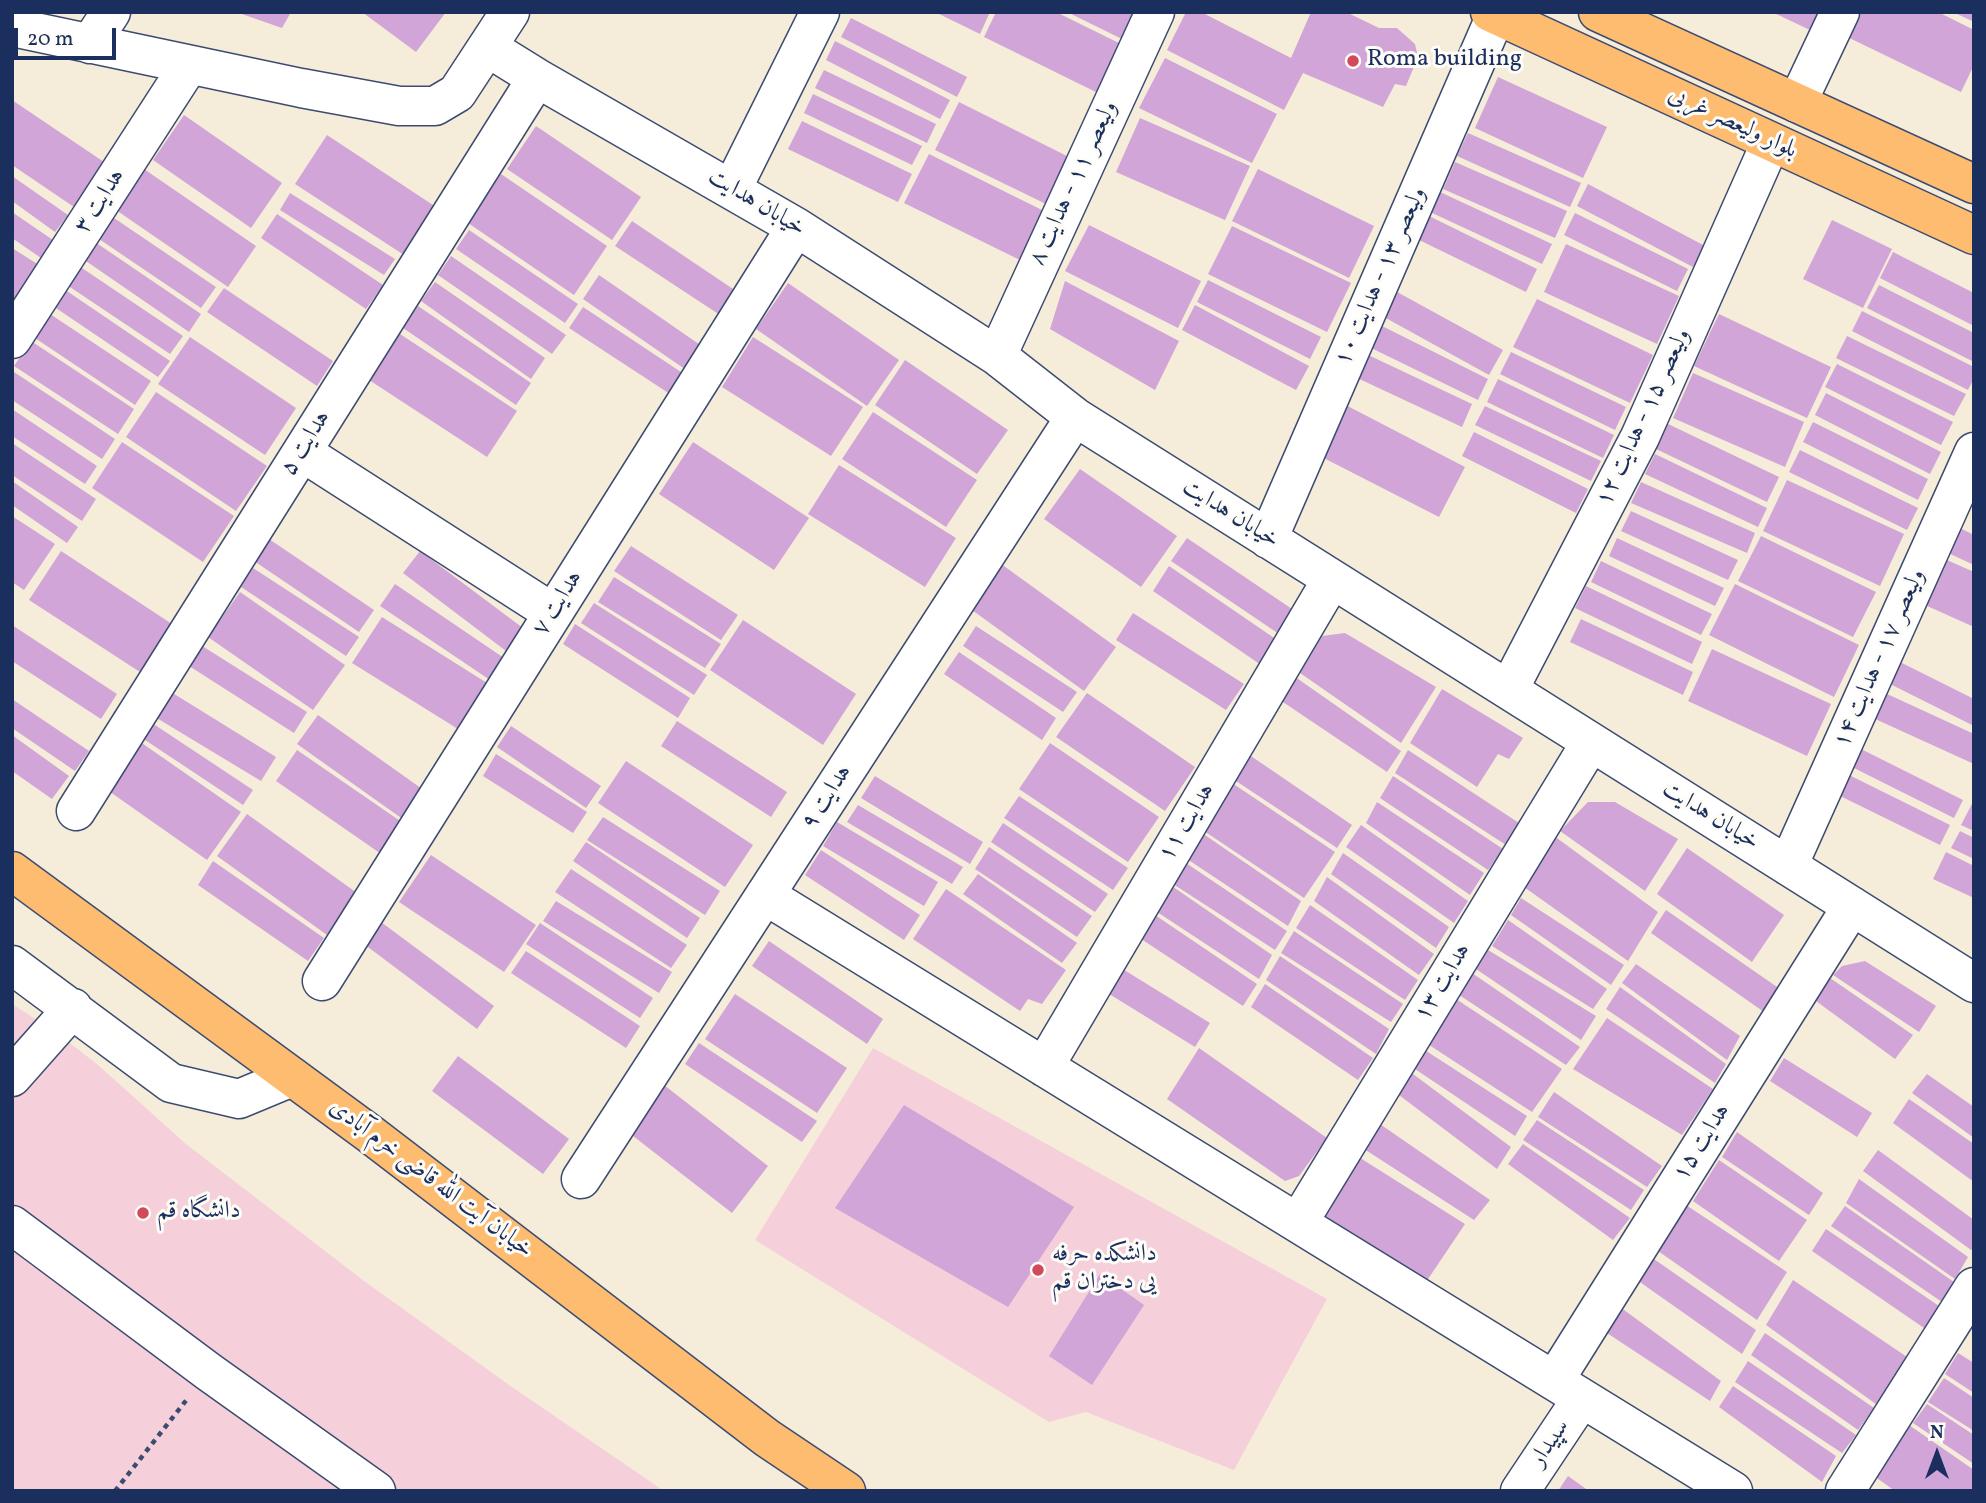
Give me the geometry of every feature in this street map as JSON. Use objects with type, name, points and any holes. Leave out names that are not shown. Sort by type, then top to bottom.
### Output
[{"type":"main road","name":"بلوار ولیعصر غربی","points":[[1598,12],[1974,184]]},
{"type":"main road","name":"بلوار ولیعصر غربی","points":[[1493,14],[1974,235]]},
{"type":"main road","name":"خیابان آیت الله قاضی خرم آبادی","points":[[12,872],[370,1134],[767,1438],[846,1491]]},
{"type":"street","points":[[90,44],[111,12]]},
{"type":"street","points":[[12,27],[399,106],[435,106],[457,93],[510,12]]},
{"type":"street","points":[[732,189],[820,12]]},
{"type":"street","name":"ولیعصر ۱۱ - هدایت ۸","points":[[997,356],[1155,12]]},
{"type":"street","points":[[1797,103],[1840,12]]},
{"type":"street","name":"ولیعصر ۱۳ - هدایت ۱۰","points":[[1268,539],[1493,14]]},
{"type":"street","name":"خیابان هدایت","points":[[487,47],[796,228],[997,356],[1075,417],[1974,983]]},
{"type":"street","name":"هدایت ۳","points":[[12,339],[189,65]]},
{"type":"street","name":"هدایت ۵","points":[[76,811],[537,78]]},
{"type":"street","name":"ولیعصر ۱۵ - هدایت ۱۲","points":[[1509,689],[1640,437],[1771,142]]},
{"type":"street","name":"هدایت ۷","points":[[322,981],[796,228]]},
{"type":"street","name":"هدایت ۹","points":[[581,1179],[1075,417]]},
{"type":"street","name":"ولیعصر ۱۷ - هدایت ۱۴","points":[[1788,866],[1974,452]]},
{"type":"street","points":[[302,453],[553,613]]},
{"type":"street","name":"هدایت ۱۱","points":[[1044,1066],[1332,579]]},
{"type":"street","name":"هدایت ۱۳","points":[[1298,1223],[1591,742]]},
{"type":"street","points":[[765,895],[1733,1491]]},
{"type":"street","name":"هدایت ۱۵","points":[[1568,1389],[1852,906]]},
{"type":"street","points":[[12,965],[171,1083],[239,1099],[292,1077]]},
{"type":"street","points":[[12,1077],[73,1009]]},
{"type":"street","points":[[12,1225],[209,1372],[376,1491]]},
{"type":"street","points":[[1844,1491],[1974,1287]]},
{"type":"street","name":"سپیدار","points":[[1520,1491],[1568,1389]]},
{"type":"path","points":[[115,1491],[209,1372]]},
{"type":"shaded area","name":"دانشگاه قم","points":[[12,1004],[57,1033],[98,1065],[186,1144],[364,1281],[664,1491],[12,1491]]},
{"type":"shaded area","name":"دانشکده حرفه یی دختران قم","points":[[873,1048],[1327,1299],[1234,1470],[1086,1412],[1049,1422],[755,1240]]},
{"type":"building","points":[[236,12],[291,12],[282,28]]},
{"type":"building","points":[[362,12],[446,12],[416,52]]},
{"type":"building","points":[[935,12],[990,12],[980,34]]},
{"type":"building","points":[[996,12],[1056,12],[1125,46],[1102,95],[984,37]]},
{"type":"building","points":[[1067,12],[1130,12],[1136,15],[1124,40]]},
{"type":"building","points":[[1186,12],[1201,12],[1291,58],[1311,12],[1346,12],[1379,28],[1397,28],[1415,44],[1418,57],[1406,86],[1395,84],[1383,107],[1303,73],[1284,110],[1167,50]]},
{"type":"building","points":[[1772,12],[1819,12],[1810,30]]},
{"type":"building","points":[[1847,12],[1938,12],[1974,30],[1974,65],[1961,92],[1837,32]]},
{"type":"building","points":[[1953,12],[1974,12],[1974,22]]},
{"type":"building","points":[[851,18],[967,77],[957,97],[841,37]]},
{"type":"building","points":[[835,41],[950,100],[940,119],[826,60]]},
{"type":"building","points":[[1165,58],[1277,114],[1252,163],[1139,108]]},
{"type":"building","points":[[824,70],[936,124],[927,143],[815,88]]},
{"type":"building","points":[[1498,77],[1607,127],[1583,178],[1475,128]]},
{"type":"building","points":[[813,94],[922,146],[912,165],[804,113]]},
{"type":"building","points":[[12,100],[104,162],[74,207],[12,165]]},
{"type":"building","points":[[959,102],[1071,158],[1048,205],[935,150]]},
{"type":"building","points":[[184,115],[282,183],[251,228],[153,160]]},
{"type":"building","points":[[1140,118],[1250,166],[1225,220],[1116,172]]},
{"type":"building","points":[[802,121],[912,174],[898,202],[788,149]]},
{"type":"building","points":[[536,126],[641,197],[612,240],[507,169]]},
{"type":"building","points":[[1468,133],[1581,183],[1570,207],[1457,156]]},
{"type":"building","points":[[327,135],[436,207],[404,255],[295,184]]},
{"type":"building","points":[[929,154],[1048,213],[1024,262],[904,203]]},
{"type":"building","points":[[1455,162],[1567,211],[1555,238],[1443,189]]},
{"type":"building","points":[[144,169],[256,246],[228,287],[116,210]]},
{"type":"building","points":[[1258,169],[1374,226],[1349,278],[1232,221]]},
{"type":"building","points":[[501,174],[607,246],[574,295],[468,223]]},
{"type":"building","points":[[12,176],[68,215],[55,232],[12,201]]},
{"type":"building","points":[[1588,184],[1705,246],[1693,267],[1577,206]]},
{"type":"building","points":[[1440,192],[1552,244],[1542,264],[1430,212]]},
{"type":"building","points":[[290,193],[395,259],[384,275],[280,210]]},
{"type":"building","points":[[12,212],[53,240],[41,258],[12,238]]},
{"type":"building","points":[[1575,213],[1688,269],[1677,291],[1564,235]]},
{"type":"building","points":[[277,214],[383,285],[366,309],[261,238]]},
{"type":"building","points":[[111,216],[216,287],[201,308],[96,237]]},
{"type":"building","points":[[1429,216],[1537,269],[1526,292],[1417,239]]},
{"type":"building","points":[[1832,220],[1892,249],[1863,308],[1803,279]]},
{"type":"building","points":[[632,221],[739,293],[723,317],[615,246]]},
{"type":"building","points":[[1089,225],[1201,281],[1178,328],[1065,271]]},
{"type":"building","points":[[1232,226],[1351,283],[1327,332],[1208,274]]},
{"type":"building","points":[[469,230],[578,304],[565,323],[456,249]]},
{"type":"building","points":[[95,242],[201,314],[189,332],[83,259]]},
{"type":"building","points":[[1566,244],[1679,296],[1657,344],[1544,292]]},
{"type":"building","points":[[12,248],[39,265],[12,305]]},
{"type":"building","points":[[1893,252],[1974,293],[1974,326],[1880,278]]},
{"type":"building","points":[[451,256],[566,335],[552,354],[438,275]]},
{"type":"building","points":[[76,264],[183,336],[170,354],[64,283]]},
{"type":"building","points":[[599,275],[709,351],[692,374],[583,299]]},
{"type":"building","points":[[1208,280],[1321,337],[1310,359],[1197,302]]},
{"type":"building","points":[[1065,281],[1179,341],[1155,390],[1050,329]]},
{"type":"building","points":[[435,282],[545,358],[531,379],[421,301]]},
{"type":"building","points":[[788,283],[899,360],[867,406],[756,329]]},
{"type":"building","points":[[58,285],[170,361],[158,377],[47,302]]},
{"type":"building","points":[[1879,285],[1974,333],[1974,362],[1867,308]]},
{"type":"building","points":[[1388,287],[1503,350],[1489,375],[1375,312]]},
{"type":"building","points":[[224,288],[333,361],[317,386],[207,312]]},
{"type":"building","points":[[1537,299],[1653,355],[1630,403],[1513,347]]},
{"type":"building","points":[[1195,305],[1309,366],[1296,390],[1182,330]]},
{"type":"building","points":[[418,306],[531,383],[516,405],[403,328]]},
{"type":"building","points":[[583,307],[687,376],[673,396],[569,328]]},
{"type":"building","points":[[41,308],[151,381],[135,405],[26,332]]},
{"type":"building","points":[[1862,311],[1974,367],[1974,378],[1968,390],[1852,331]]},
{"type":"building","points":[[1719,314],[1831,367],[1807,418],[1694,366]]},
{"type":"building","points":[[1378,324],[1488,379],[1478,400],[1367,346]]},
{"type":"building","points":[[397,332],[517,411],[487,457],[366,378]]},
{"type":"building","points":[[1847,336],[1966,394],[1954,416],[1836,358]]},
{"type":"building","points":[[190,337],[296,408],[265,455],[158,384]]},
{"type":"building","points":[[753,337],[863,407],[831,456],[722,387]]},
{"type":"building","points":[[31,341],[134,409],[118,434],[14,366]]},
{"type":"building","points":[[1511,352],[1626,407],[1615,430],[1500,374]]},
{"type":"building","points":[[1364,353],[1472,404],[1462,427],[1353,376]]},
{"type":"building","points":[[905,360],[1008,430],[977,474],[875,405]]},
{"type":"building","points":[[1837,364],[1953,422],[1941,445],[1825,387]]},
{"type":"building","points":[[14,372],[115,439],[102,459],[12,400]]},
{"type":"building","points":[[1693,373],[1804,422],[1785,467],[1673,418]]},
{"type":"building","points":[[1498,379],[1614,435],[1603,458],[1487,402]]},
{"type":"building","points":[[156,392],[267,466],[236,511],[126,437]]},
{"type":"building","points":[[1826,393],[1941,452],[1930,474],[1815,415]]},
{"type":"building","points":[[1338,401],[1465,467],[1439,517],[1312,452]]},
{"type":"building","points":[[1485,406],[1601,461],[1591,481],[1475,425]]},
{"type":"building","points":[[12,409],[97,466],[85,484],[12,436]]},
{"type":"building","points":[[873,412],[977,480],[946,527],[842,459]]},
{"type":"building","points":[[1813,422],[1928,479],[1918,500],[1803,442]]},
{"type":"building","points":[[1666,423],[1779,477],[1767,502],[1654,448]]},
{"type":"building","points":[[1474,432],[1588,489],[1576,513],[1462,456]]},
{"type":"building","points":[[122,442],[234,516],[203,562],[92,488]]},
{"type":"building","points":[[693,442],[809,518],[774,570],[659,494]]},
{"type":"building","points":[[12,443],[96,499],[82,521],[12,475]]},
{"type":"building","points":[[1800,450],[1918,508],[1907,530],[1789,472]]},
{"type":"building","points":[[1655,454],[1767,508],[1758,527],[1645,474]]},
{"type":"building","points":[[839,465],[956,538],[925,587],[808,514]]},
{"type":"building","points":[[1080,469],[1177,536],[1141,587],[1044,519]]},
{"type":"building","points":[[1787,480],[1904,534],[1880,586],[1763,531]]},
{"type":"building","points":[[12,481],[78,527],[67,543],[12,505]]},
{"type":"building","points":[[1641,482],[1755,533],[1747,553],[1631,503]]},
{"type":"building","points":[[1631,511],[1738,560],[1728,580],[1621,531]]},
{"type":"building","points":[[12,516],[55,544],[24,590],[12,582]]},
{"type":"building","points":[[1958,527],[1974,535],[1974,565],[1946,552]]},
{"type":"building","points":[[1761,536],[1876,592],[1853,637],[1738,581]]},
{"type":"building","points":[[1187,538],[1295,611],[1279,634],[1171,561]]},
{"type":"building","points":[[1617,538],[1724,588],[1715,606],[1609,556]]},
{"type":"building","points":[[269,539],[374,610],[359,632],[254,561]]},
{"type":"building","points":[[631,546],[738,615],[721,640],[614,571]]},
{"type":"building","points":[[61,551],[172,624],[140,672],[29,600]]},
{"type":"building","points":[[420,551],[527,631],[510,654],[403,573]]},
{"type":"building","points":[[1947,560],[1974,572],[1974,627],[1925,605]]},
{"type":"building","points":[[997,561],[1116,647],[1084,691],[965,605]]},
{"type":"building","points":[[1601,561],[1712,614],[1701,635],[1591,582]]},
{"type":"building","points":[[1169,566],[1280,642],[1264,667],[1153,591]]},
{"type":"building","points":[[253,568],[359,637],[346,656],[241,587]]},
{"type":"building","points":[[614,577],[721,644],[705,668],[598,602]]},
{"type":"building","points":[[395,584],[504,658],[490,680],[380,606]]},
{"type":"building","points":[[1735,584],[1859,645],[1834,697],[1709,635]]},
{"type":"building","points":[[1586,586],[1702,642],[1692,664],[1575,608]]},
{"type":"building","points":[[240,592],[345,665],[313,710],[208,637]]},
{"type":"building","points":[[594,603],[707,675],[694,695],[581,623]]},
{"type":"building","points":[[1133,613],[1244,684],[1226,710],[1116,640]]},
{"type":"building","points":[[382,617],[495,688],[466,734],[352,663]]},
{"type":"building","points":[[1581,619],[1693,672],[1683,695],[1570,642]]},
{"type":"building","points":[[743,620],[856,694],[823,745],[710,670]]},
{"type":"building","points":[[575,624],[690,698],[678,718],[563,644]]},
{"type":"building","points":[[12,625],[117,694],[101,719],[12,661]]},
{"type":"building","points":[[976,626],[1077,692],[1063,712],[963,646]]},
{"type":"building","points":[[1345,633],[1436,687],[1401,743],[1300,673],[1322,636]]},
{"type":"building","points":[[199,644],[307,712],[294,733],[186,664]]},
{"type":"building","points":[[1712,649],[1831,704],[1807,756],[1688,701]]},
{"type":"building","points":[[959,652],[1056,718],[1042,740],[944,674]]},
{"type":"building","points":[[1892,658],[1974,699],[1974,726],[1882,680]]},
{"type":"building","points":[[1291,674],[1401,751],[1387,772],[1277,698]]},
{"type":"building","points":[[1442,689],[1523,738],[1509,759],[1498,754],[1477,787],[1410,743]]},
{"type":"building","points":[[171,692],[276,757],[261,781],[155,717]]},
{"type":"building","points":[[1087,693],[1195,767],[1165,811],[1056,737]]},
{"type":"building","points":[[1885,693],[1974,734],[1974,764],[1873,718]]},
{"type":"building","points":[[12,699],[89,751],[75,771],[12,728]]},
{"type":"building","points":[[318,715],[425,791],[404,820],[297,744]]},
{"type":"building","points":[[149,721],[253,790],[243,805],[139,736]]},
{"type":"building","points":[[677,721],[787,792],[771,817],[661,746]]},
{"type":"building","points":[[511,726],[601,786],[586,808],[497,747]]},
{"type":"building","points":[[12,735],[69,776],[52,799],[12,771]]},
{"type":"building","points":[[136,739],[241,812],[207,860],[103,787]]},
{"type":"building","points":[[1050,743],[1159,817],[1128,862],[1019,789]]},
{"type":"building","points":[[1857,747],[1963,800],[1954,818],[1848,765]]},
{"type":"building","points":[[297,750],[406,825],[384,856],[276,781]]},
{"type":"building","points":[[1408,750],[1519,823],[1506,845],[1395,773]]},
{"type":"building","points":[[496,754],[587,812],[573,833],[483,776]]},
{"type":"building","points":[[1248,754],[1352,825],[1337,848],[1233,779]]},
{"type":"building","points":[[626,761],[753,845],[725,887],[598,803]]},
{"type":"building","points":[[1843,772],[1950,825],[1940,845],[1832,792]]},
{"type":"building","points":[[875,776],[983,842],[970,864],[861,798]]},
{"type":"building","points":[[1393,776],[1503,849],[1488,870],[1380,798]]},
{"type":"building","points":[[1232,783],[1335,852],[1304,898],[1204,831]]},
{"type":"building","points":[[1019,796],[1128,868],[1113,890],[1004,818]]},
{"type":"building","points":[[1974,800],[1974,831],[1961,825]]},
{"type":"building","points":[[1377,802],[1484,873],[1470,895],[1366,823]]},
{"type":"building","points":[[1588,802],[1615,802],[1678,839],[1645,891],[1560,831]]},
{"type":"building","points":[[858,805],[963,867],[952,884],[847,822]]},
{"type":"building","points":[[247,814],[357,893],[327,935],[217,856]]},
{"type":"building","points":[[603,817],[720,891],[705,915],[587,840]]},
{"type":"building","points":[[837,822],[938,882],[924,906],[823,846]]},
{"type":"building","points":[[1003,823],[1108,894],[1095,912],[991,842]]},
{"type":"building","points":[[1361,825],[1468,901],[1454,923],[1346,847]]},
{"type":"building","points":[[1960,831],[1974,838],[1974,859],[1951,848]]},
{"type":"building","points":[[1202,833],[1301,901],[1288,926],[1187,859]]},
{"type":"building","points":[[1550,833],[1658,912],[1628,961],[1517,882]]},
{"type":"building","points":[[586,842],[700,918],[687,938],[573,861]]},
{"type":"building","points":[[989,847],[1092,916],[1077,937],[975,869]]},
{"type":"building","points":[[1687,848],[1784,915],[1752,962],[1657,894]]},
{"type":"building","points":[[821,850],[920,915],[904,940],[805,875]]},
{"type":"building","points":[[1946,852],[1974,866],[1974,898],[1933,879]]},
{"type":"building","points":[[1343,853],[1449,927],[1436,948],[1331,874]]},
{"type":"building","points":[[431,855],[536,925],[504,972],[399,902]]},
{"type":"building","points":[[213,861],[324,938],[308,961],[198,885]]},
{"type":"building","points":[[1183,861],[1287,931],[1275,950],[1170,882]]},
{"type":"building","points":[[571,869],[687,945],[671,968],[555,892]]},
{"type":"building","points":[[978,874],[1077,943],[1062,963],[963,894]]},
{"type":"building","points":[[1327,877],[1434,954],[1419,975],[1314,901]]},
{"type":"building","points":[[1166,882],[1272,955],[1259,979],[1151,908]]},
{"type":"building","points":[[946,889],[1066,970],[1042,1004],[1028,999],[1020,1011],[913,939]]},
{"type":"building","points":[[1521,898],[1624,965],[1611,985],[1511,915]]},
{"type":"building","points":[[556,901],[672,972],[659,993],[543,921]]},
{"type":"building","points":[[1310,905],[1418,980],[1405,1000],[1296,928]]},
{"type":"building","points":[[1666,910],[1780,989],[1764,1012],[1651,933]]},
{"type":"building","points":[[1149,911],[1257,984],[1243,1006],[1135,935]]},
{"type":"building","points":[[377,919],[494,1006],[477,1029],[360,941]]},
{"type":"building","points":[[1508,920],[1607,989],[1593,1009],[1492,946]]},
{"type":"building","points":[[540,923],[653,998],[640,1018],[526,944]]},
{"type":"building","points":[[1294,931],[1403,1004],[1391,1022],[1281,953]]},
{"type":"building","points":[[769,941],[883,1019],[867,1044],[752,966]]},
{"type":"building","points":[[1488,950],[1596,1016],[1581,1040],[1476,969]]},
{"type":"building","points":[[526,951],[640,1026],[626,1048],[511,973]]},
{"type":"building","points":[[1280,956],[1389,1029],[1376,1054],[1266,980]]},
{"type":"building","points":[[1865,961],[1936,1006],[1919,1032],[1833,975],[1842,966]]},
{"type":"building","points":[[1636,964],[1740,1036],[1727,1060],[1622,983]]},
{"type":"building","points":[[1121,968],[1210,1023],[1195,1047],[1106,992]]},
{"type":"building","points":[[1472,973],[1580,1047],[1566,1065],[1456,993]]},
{"type":"building","points":[[1830,978],[1913,1035],[1895,1059],[1816,1001]]},
{"type":"building","points":[[1265,984],[1373,1058],[1358,1080],[1251,1007]]},
{"type":"building","points":[[1620,987],[1726,1064],[1715,1083],[1606,1009]]},
{"type":"building","points":[[735,994],[847,1068],[817,1113],[705,1039]]},
{"type":"building","points":[[1453,997],[1562,1069],[1532,1112],[1423,1041]]},
{"type":"building","points":[[1607,1018],[1713,1089],[1682,1135],[1573,1069]]},
{"type":"building","points":[[699,1043],[817,1121],[802,1142],[685,1064]]},
{"type":"building","points":[[1420,1047],[1527,1116],[1515,1136],[1409,1065]]},
{"type":"building","points":[[1199,1048],[1327,1138],[1299,1176],[1285,1181],[1167,1099]]},
{"type":"building","points":[[458,1056],[569,1139],[543,1174],[432,1091]]},
{"type":"building","points":[[1784,1058],[1872,1113],[1857,1137],[1770,1081]]},
{"type":"building","points":[[1405,1068],[1511,1147],[1497,1169],[1391,1089]]},
{"type":"building","points":[[1927,1074],[1974,1107],[1974,1138],[1912,1093]]},
{"type":"building","points":[[664,1085],[768,1166],[732,1213],[628,1132]]},
{"type":"building","points":[[1554,1092],[1662,1166],[1647,1187],[1538,1117]]},
{"type":"building","points":[[1909,1099],[1974,1144],[1974,1182],[1893,1123]]},
{"type":"building","points":[[904,1105],[1074,1207],[1008,1307],[835,1208]]},
{"type":"building","points":[[1537,1120],[1644,1190],[1631,1210],[1523,1140]]},
{"type":"building","points":[[1377,1122],[1490,1200],[1474,1220],[1361,1147]]},
{"type":"building","points":[[1737,1132],[1823,1193],[1809,1215],[1722,1157]]},
{"type":"building","points":[[1523,1144],[1630,1218],[1613,1240],[1508,1164]]},
{"type":"building","points":[[1878,1150],[1974,1220],[1974,1247],[1971,1250],[1863,1171]]},
{"type":"building","points":[[1357,1156],[1465,1224],[1422,1288],[1322,1219]]},
{"type":"building","points":[[1719,1160],[1807,1220],[1779,1261],[1693,1201]]},
{"type":"building","points":[[1859,1179],[1968,1257],[1955,1279],[1846,1203]]},
{"type":"building","points":[[1686,1205],[1787,1272],[1757,1320],[1658,1251]]},
{"type":"building","points":[[1845,1206],[1954,1282],[1942,1302],[1831,1226]]},
{"type":"building","points":[[1826,1229],[1939,1306],[1924,1328],[1812,1251]]},
{"type":"building","points":[[1651,1257],[1756,1330],[1742,1354],[1637,1280]]},
{"type":"building","points":[[1100,1274],[1144,1305],[1092,1385],[1049,1356]]},
{"type":"building","points":[[1793,1280],[1913,1361],[1880,1407],[1766,1325]]},
{"type":"building","points":[[1620,1307],[1721,1381],[1710,1401],[1604,1331]]},
{"type":"building","points":[[1765,1333],[1874,1408],[1858,1430],[1751,1355]]},
{"type":"building","points":[[1958,1353],[1974,1363],[1974,1393],[1945,1374]]},
{"type":"building","points":[[1748,1361],[1856,1435],[1842,1453],[1735,1382]]},
{"type":"building","points":[[1944,1378],[1974,1398],[1974,1431],[1928,1402]]},
{"type":"building","points":[[1733,1386],[1836,1456],[1822,1482],[1719,1407]]},
{"type":"building","points":[[1927,1404],[1974,1435],[1974,1464],[1913,1423]]},
{"type":"building","points":[[1909,1425],[1974,1470],[1974,1491],[1895,1491],[1874,1476]]},
{"type":"building","points":[[1568,1476],[1589,1491],[1558,1491]]},
{"type":"place","name":"Roma building","points":[[1353,61]]},
{"type":"place","name":"دانشگاه قم","points":[[143,1213]]},
{"type":"place","name":"دانشکده حرفه یی دختران قم","points":[[1038,1270]]}]
